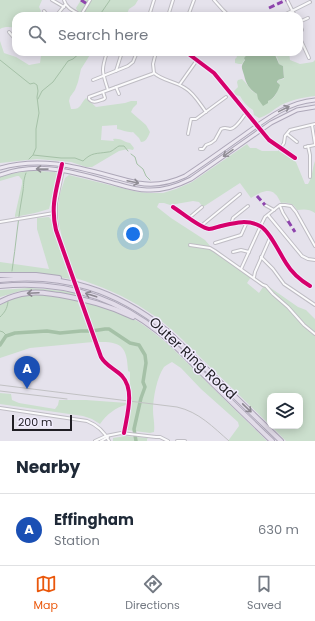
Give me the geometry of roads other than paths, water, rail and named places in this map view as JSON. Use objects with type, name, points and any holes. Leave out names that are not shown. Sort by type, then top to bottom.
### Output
[{"type":"highway","points":[[0,275],[36,275],[65,279],[114,295],[124,302]]},
{"type":"highway","name":"Outer Ring Road","points":[[0,280],[32,278],[67,282],[95,289],[124,302],[146,315],[166,330],[281,441]]},
{"type":"highway","name":"Outer Ring Road","points":[[0,286],[43,285],[60,287],[82,292],[117,305],[150,325],[168,340],[272,441]]},
{"type":"highway","points":[[0,302],[15,296],[33,292],[84,299],[100,303],[150,325]]},
{"type":"main road","points":[[0,168],[29,163],[63,164],[138,183],[164,183],[185,176],[256,125],[278,112],[290,106],[315,100]]},
{"type":"main road","points":[[0,175],[28,169],[43,168],[62,170],[136,189],[147,190],[166,188],[179,185],[191,179],[276,120],[297,110],[315,107]]},
{"type":"street","points":[[52,0],[76,12]]},
{"type":"street","points":[[59,12],[64,6],[64,0]]},
{"type":"street","points":[[83,12],[90,0]]},
{"type":"street","points":[[150,12],[154,0]]},
{"type":"street","points":[[169,12],[173,0]]},
{"type":"street","points":[[190,12],[194,0]]},
{"type":"street","points":[[214,0],[225,12]]},
{"type":"street","points":[[287,0],[293,11],[310,2]]},
{"type":"street","points":[[303,21],[308,18]]},
{"type":"street","points":[[9,32],[12,35]]},
{"type":"street","points":[[303,45],[309,58]]},
{"type":"street","points":[[106,56],[102,68],[108,90]]},
{"type":"street","points":[[116,71],[121,56]]},
{"type":"street","points":[[93,80],[125,68],[132,64],[135,56]]},
{"type":"street","points":[[155,56],[153,64],[154,73],[163,79],[180,84],[189,90],[206,112]]},
{"type":"street","points":[[192,56],[214,73],[269,140],[295,158]]},
{"type":"street","points":[[180,84],[197,60]]},
{"type":"street","points":[[103,92],[104,99],[92,102],[89,99],[89,97],[154,73]]},
{"type":"street","points":[[116,87],[119,94]]},
{"type":"street","points":[[188,134],[190,120],[196,119],[226,97]]},
{"type":"street","points":[[200,149],[203,149],[206,145],[213,142],[221,129],[235,128],[246,113]]},
{"type":"street","points":[[280,149],[284,143],[285,136],[292,129],[315,124]]},
{"type":"street","points":[[305,147],[315,143],[312,125]]},
{"type":"street","points":[[287,134],[297,142]]},
{"type":"street","points":[[308,146],[310,156],[310,177]]},
{"type":"street","points":[[63,164],[54,213],[56,230],[99,354],[103,361],[122,376],[128,386],[130,396],[124,433]]},
{"type":"street","points":[[201,226],[240,194]]},
{"type":"street","points":[[265,205],[274,210]]},
{"type":"street","points":[[242,269],[264,219],[280,206],[287,205],[294,209],[315,246]]},
{"type":"street","points":[[173,206],[205,228],[211,229],[240,222],[247,222],[260,226],[265,230],[294,275],[310,286]]},
{"type":"street","points":[[231,224],[233,218],[248,206]]},
{"type":"street","points":[[280,206],[281,211],[288,221]]},
{"type":"street","points":[[189,218],[202,207]]},
{"type":"street","points":[[0,222],[54,213]]},
{"type":"street","points":[[268,215],[302,256],[308,260],[315,260]]},
{"type":"street","points":[[214,242],[240,235],[247,222]]},
{"type":"street","points":[[254,278],[261,257],[270,238]]},
{"type":"street","points":[[190,245],[215,251],[266,286],[304,325],[315,334]]},
{"type":"street","points":[[232,252],[244,250],[249,252]]},
{"type":"street","points":[[261,257],[284,284],[315,305]]},
{"type":"street","points":[[0,408],[86,421],[102,430],[110,441]]},
{"type":"street","points":[[100,440],[102,430]]},
{"type":"street","points":[[95,441],[111,435],[124,433],[160,437],[168,441]]},
{"type":"street","points":[[110,441],[111,435]]},
{"type":"street","points":[[178,441],[185,441]]},
{"type":"waterway","points":[[102,12],[110,0]]},
{"type":"waterway","points":[[38,99],[42,91],[53,82],[68,61],[76,56]]},
{"type":"waterway","points":[[0,60],[30,84],[34,83],[37,85],[39,113],[36,129],[36,148],[33,155]]},
{"type":"waterway","points":[[29,159],[33,155],[75,158],[83,161],[92,155],[109,152],[119,146],[124,146],[128,151]]},
{"type":"waterway","points":[[131,154],[135,157],[137,164],[143,169],[146,176],[150,180]]},
{"type":"waterway","points":[[12,271],[26,173]]},
{"type":"waterway","points":[[0,317],[6,310],[8,302]]},
{"type":"waterway","points":[[0,345],[6,336],[15,333],[47,331],[60,333],[105,329],[109,329],[130,343],[139,345],[145,355],[146,363],[143,382],[145,387],[134,429],[136,441]]},
{"type":"waterway","points":[[0,331],[6,335],[5,338]]},
{"type":"railway","points":[[0,385],[177,407],[199,416],[229,441]]},
{"type":"railway","points":[[0,391],[67,399]]},
{"type":"place","name":"Effingham","points":[[27,389]]}]
